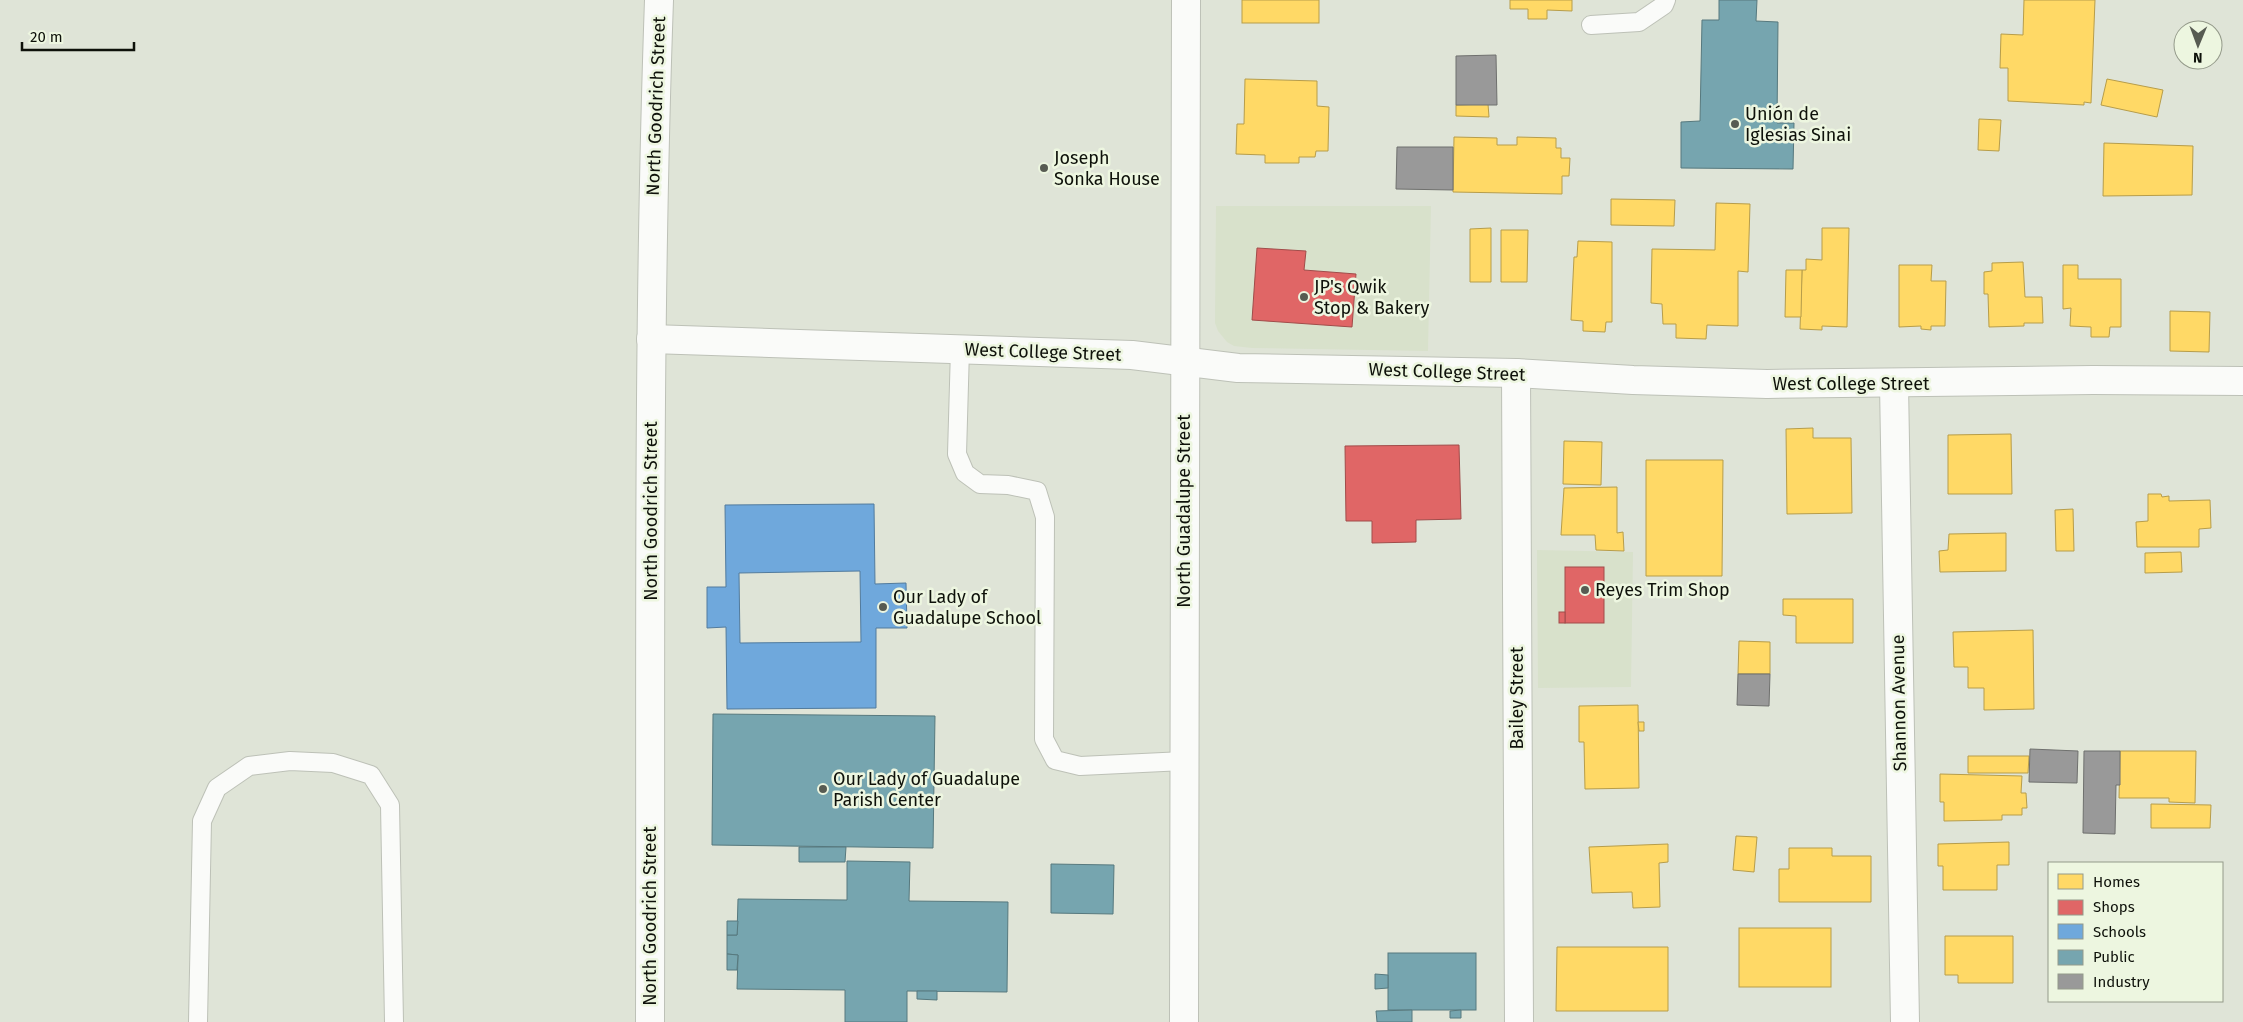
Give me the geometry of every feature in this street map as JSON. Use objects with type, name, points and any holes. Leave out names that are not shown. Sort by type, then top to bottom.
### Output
[{"type":"street","name":"North Goodrich Street","points":[[650,1022],[651,339],[659,0]]},
{"type":"street","name":"North Guadalupe Street","points":[[1184,1022],[1186,0]]},
{"type":"street","name":"West College Street","points":[[651,339],[1132,356],[1184,360],[1238,368],[1516,373],[1672,382],[1894,384],[2093,380],[2243,381]]},
{"type":"street","name":"Bailey Street","points":[[1516,373],[1519,1022]]},
{"type":"street","name":"Shannon Avenue","points":[[1894,384],[1905,1022]]},
{"type":"lane","points":[[1590,25],[1639,22],[1664,5],[1666,0]]},
{"type":"lane","points":[[960,349],[958,454],[965,473],[980,484],[1008,485],[1037,492],[1045,516],[1044,739],[1054,760],[1080,766],[1184,761]]},
{"type":"lane","points":[[198,1022],[202,821],[217,788],[249,766],[290,761],[333,763],[371,775],[390,805],[394,1022]]},
{"type":"shaded area","points":[[1216,206],[1431,206],[1428,351],[1252,348],[1234,346],[1227,342],[1218,331],[1215,323]]},
{"type":"shaded area","points":[[1537,550],[1633,552],[1631,687],[1538,688]]},
{"type":"building: Homes","points":[[1242,0],[1319,0],[1319,23],[1242,23]]},
{"type":"building: Homes","points":[[1510,0],[1572,0],[1572,11],[1547,10],[1547,19],[1528,19],[1528,9],[1510,9]]},
{"type":"building: Homes","points":[[2024,0],[2095,0],[2091,103],[2084,102],[2084,105],[2008,101],[2008,68],[2000,68],[2001,34],[2023,35]]},
{"type":"building: Homes","points":[[1245,79],[1317,81],[1317,106],[1329,107],[1328,151],[1316,151],[1315,157],[1299,157],[1299,163],[1265,163],[1265,155],[1236,154],[1237,124],[1244,124]]},
{"type":"building: Homes","points":[[2107,79],[2163,90],[2157,117],[2101,105]]},
{"type":"building: Homes","points":[[1488,104],[1489,117],[1456,116],[1456,105]]},
{"type":"building: Homes","points":[[1979,119],[2001,120],[1999,151],[1978,150]]},
{"type":"building: Homes","points":[[1454,137],[1497,138],[1497,145],[1517,145],[1517,137],[1556,138],[1556,148],[1561,148],[1561,158],[1570,158],[1569,176],[1562,176],[1562,194],[1453,192]]},
{"type":"building: Homes","points":[[2104,143],[2193,146],[2192,195],[2103,196]]},
{"type":"building: Homes","points":[[1611,199],[1675,200],[1674,226],[1611,225]]},
{"type":"building: Homes","points":[[1716,203],[1750,204],[1748,272],[1738,271],[1738,326],[1707,325],[1706,339],[1676,338],[1676,324],[1663,324],[1662,304],[1651,303],[1652,249],[1715,250]]},
{"type":"building: Homes","points":[[1491,228],[1491,282],[1470,282],[1470,229]]},
{"type":"building: Homes","points":[[1822,228],[1849,228],[1847,327],[1822,326],[1822,330],[1800,329],[1802,270],[1806,270],[1806,259],[1822,260]]},
{"type":"building: Homes","points":[[1501,230],[1528,230],[1527,282],[1501,282]]},
{"type":"building: Homes","points":[[1578,241],[1612,242],[1612,322],[1606,322],[1605,332],[1583,331],[1583,321],[1571,320],[1574,257],[1577,257]]},
{"type":"building: Homes","points":[[2023,262],[2025,297],[2042,297],[2043,323],[2024,323],[2024,326],[1989,327],[1988,294],[1984,294],[1984,272],[1992,271],[1992,263]]},
{"type":"building: Homes","points":[[1899,265],[1932,265],[1931,281],[1946,281],[1945,326],[1931,326],[1931,330],[1921,329],[1921,326],[1899,327]]},
{"type":"building: Homes","points":[[2063,265],[2078,265],[2078,279],[2121,279],[2121,327],[2110,327],[2109,337],[2091,337],[2091,327],[2070,326],[2071,308],[2063,309]]},
{"type":"building: Homes","points":[[1786,270],[1802,270],[1801,317],[1785,317]]},
{"type":"building: Homes","points":[[2170,311],[2210,312],[2209,352],[2170,351]]},
{"type":"building: Homes","points":[[1813,428],[1813,438],[1851,438],[1852,513],[1787,514],[1786,429]]},
{"type":"building: Homes","points":[[2011,434],[2012,494],[1948,494],[1948,435]]},
{"type":"building: Homes","points":[[1564,441],[1602,442],[1601,485],[1563,484]]},
{"type":"building: Homes","points":[[1646,460],[1723,460],[1722,576],[1646,576]]},
{"type":"building: Homes","points":[[1617,487],[1617,533],[1623,532],[1624,551],[1596,550],[1595,535],[1561,535],[1564,488]]},
{"type":"building: Homes","points":[[2148,494],[2161,494],[2162,497],[2169,496],[2169,501],[2210,500],[2211,528],[2199,529],[2199,547],[2137,547],[2136,522],[2148,521]]},
{"type":"building: Homes","points":[[2073,509],[2074,551],[2056,551],[2055,510]]},
{"type":"building: Homes","points":[[2006,533],[2006,571],[1940,572],[1939,551],[1948,550],[1949,534]]},
{"type":"building: Homes","points":[[2181,552],[2182,572],[2145,573],[2145,553]]},
{"type":"building: Homes","points":[[1783,599],[1853,599],[1853,643],[1796,643],[1796,616],[1783,615]]},
{"type":"building: Homes","points":[[2033,630],[2034,709],[1984,710],[1984,688],[1968,688],[1968,667],[1954,667],[1953,632]]},
{"type":"building: Homes","points":[[1739,641],[1770,642],[1770,674],[1738,674]]},
{"type":"building: Homes","points":[[1638,705],[1639,788],[1585,789],[1584,742],[1579,742],[1579,706]]},
{"type":"building: Homes","points":[[1638,722],[1644,722],[1644,731],[1639,731]]},
{"type":"building: Homes","points":[[2120,751],[2196,751],[2195,803],[2169,802],[2169,798],[2119,798]]},
{"type":"building: Homes","points":[[1968,756],[2029,756],[2028,773],[1968,773]]},
{"type":"building: Homes","points":[[1940,774],[2022,776],[2021,793],[2026,793],[2027,808],[2022,808],[2022,815],[2002,815],[2002,820],[1944,821],[1944,802],[1940,802]]},
{"type":"building: Homes","points":[[2151,804],[2211,805],[2210,828],[2151,828]]},
{"type":"building: Homes","points":[[1736,836],[1757,837],[1754,872],[1733,870]]},
{"type":"building: Homes","points":[[2009,842],[2009,865],[1997,865],[1997,890],[1943,890],[1943,866],[1938,866],[1938,844]]},
{"type":"building: Homes","points":[[1668,844],[1668,862],[1659,863],[1660,907],[1633,908],[1632,892],[1592,893],[1589,847]]},
{"type":"building: Homes","points":[[1789,848],[1832,848],[1832,856],[1871,856],[1871,902],[1779,902],[1779,869],[1789,869]]},
{"type":"building: Homes","points":[[1739,928],[1831,928],[1831,987],[1739,987]]},
{"type":"building: Homes","points":[[1945,936],[2013,936],[2013,983],[1958,983],[1958,975],[1945,975]]},
{"type":"building: Homes","points":[[1557,947],[1668,947],[1668,1011],[1556,1011]]},
{"type":"building: Shops","name":"JP's Qwik Stop & Bakery","points":[[1257,248],[1306,251],[1304,270],[1356,274],[1352,327],[1252,320]]},
{"type":"building: Shops","points":[[1459,445],[1461,519],[1416,520],[1416,542],[1372,543],[1372,521],[1346,521],[1345,446]]},
{"type":"building: Shops","name":"Reyes Trim Shop","points":[[1565,567],[1604,567],[1604,623],[1565,623]]},
{"type":"building: Shops","points":[[1559,612],[1565,612],[1565,623],[1559,623]]},
{"type":"building: Schools","name":"Our Lady of Guadalupe School","points":[[874,504],[875,584],[906,583],[907,628],[876,628],[876,708],[727,709],[726,627],[707,628],[707,587],[726,587],[725,505]],"holes":[[[860,571],[861,642],[740,643],[739,573]]]},
{"type":"building: Public","points":[[1719,0],[1757,0],[1756,21],[1778,22],[1777,123],[1794,123],[1793,169],[1681,168],[1681,122],[1700,121],[1702,20],[1719,20]]},
{"type":"building: Public","name":"Our Lady of Guadalupe Parish Center","points":[[713,714],[935,716],[933,848],[712,845]]},
{"type":"building: Public","points":[[799,847],[846,847],[845,862],[799,862]]},
{"type":"building: Public","points":[[847,861],[910,862],[909,901],[1008,902],[1007,992],[907,991],[907,1022],[845,1022],[845,990],[737,989],[738,955],[727,954],[727,935],[737,935],[738,899],[847,900]]},
{"type":"building: Public","points":[[1051,864],[1114,865],[1113,914],[1051,913]]},
{"type":"building: Public","points":[[727,921],[738,921],[737,935],[727,935]]},
{"type":"building: Public","points":[[1388,953],[1476,953],[1476,1010],[1388,1010]]},
{"type":"building: Public","points":[[727,954],[738,955],[737,970],[727,970]]},
{"type":"building: Public","points":[[1375,974],[1388,975],[1388,988],[1375,989]]},
{"type":"building: Public","points":[[917,991],[937,991],[937,1000],[917,999]]},
{"type":"building: Public","points":[[1412,1010],[1412,1022],[1377,1022],[1376,1011]]},
{"type":"building: Public","points":[[1461,1010],[1461,1018],[1450,1018],[1450,1011]]},
{"type":"building: Industry","points":[[1496,55],[1497,105],[1456,105],[1456,56]]},
{"type":"building: Industry","points":[[1397,147],[1453,147],[1453,190],[1396,189]]},
{"type":"building: Industry","points":[[1738,674],[1770,674],[1769,706],[1737,705]]},
{"type":"building: Industry","points":[[2030,749],[2078,751],[2077,783],[2029,782]]},
{"type":"building: Industry","points":[[2084,751],[2120,751],[2120,785],[2116,785],[2115,834],[2083,833]]},
{"type":"place","name":"Unión de Iglesias Sinai","points":[[1735,124]]},
{"type":"place","name":"Joseph Sonka House","points":[[1044,168]]},
{"type":"place","name":"JP's Qwik Stop & Bakery","points":[[1304,297]]},
{"type":"place","name":"Reyes Trim Shop","points":[[1585,590]]},
{"type":"place","name":"Our Lady of Guadalupe School","points":[[883,607]]},
{"type":"place","name":"Our Lady of Guadalupe Parish Center","points":[[823,789]]}]
